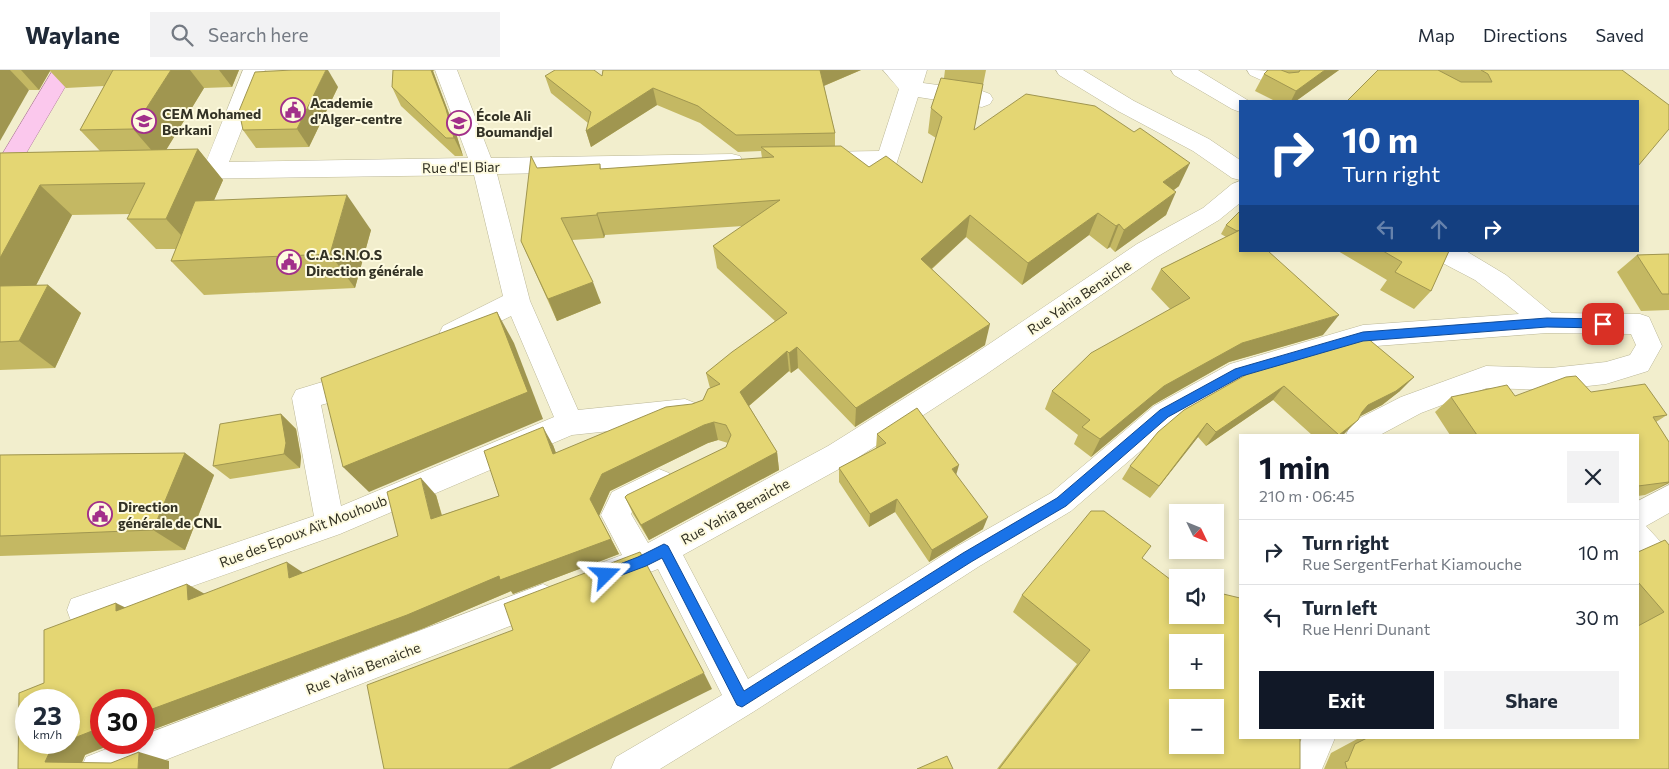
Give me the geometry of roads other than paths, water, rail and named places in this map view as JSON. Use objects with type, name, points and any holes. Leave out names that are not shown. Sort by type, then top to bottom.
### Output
[{"type":"main road","points":[[0,178],[64,70]]},
{"type":"street","points":[[214,170],[254,70]]},
{"type":"street","points":[[446,70],[483,166],[517,301],[570,423]]},
{"type":"street","points":[[894,70],[914,79],[982,100]]},
{"type":"street","points":[[1067,70],[1126,106],[1201,145],[1239,171]]},
{"type":"street","points":[[1182,70],[1239,103]]},
{"type":"street","points":[[1258,70],[1281,82]]},
{"type":"street","points":[[799,160],[888,159],[914,79]]},
{"type":"street","name":"Rue d'El Biar","points":[[156,171],[750,161]]},
{"type":"street","name":"Rue Yahia Benaiche","points":[[98,769],[653,556],[838,455],[976,367],[1146,251],[1211,214],[1239,191]]},
{"type":"street","points":[[1444,252],[1459,258],[1502,287],[1547,322]]},
{"type":"street","points":[[428,346],[517,301]]},
{"type":"street","points":[[628,769],[742,701],[967,558],[1062,502],[1164,414],[1239,372],[1363,336],[1547,322],[1640,324],[1649,346],[1640,363],[1606,373],[1551,379],[1486,377],[1411,405],[1366,429],[1361,434]]},
{"type":"street","points":[[330,524],[306,398],[348,386],[384,368]]},
{"type":"street","name":"Rue des Epoux Aït Mouhoub","points":[[82,610],[330,524],[570,423],[696,410]]},
{"type":"street","points":[[686,469],[622,501],[616,515],[653,556],[742,701]]},
{"type":"street","points":[[1639,515],[1669,498]]},
{"type":"street","points":[[1639,538],[1669,573]]},
{"type":"street","points":[[1305,769],[1319,739]]},
{"type":"place","name":"Academie d'Alger-centre","points":[[293,110]]},
{"type":"place","name":"CEM Mohamed Berkani","points":[[144,121]]},
{"type":"place","name":"École Ali Boumandjel","points":[[459,123]]},
{"type":"place","name":"C.A.S.N.O.S Direction générale","points":[[289,262]]},
{"type":"place","name":"Direction générale de CNL","points":[[100,514]]}]
